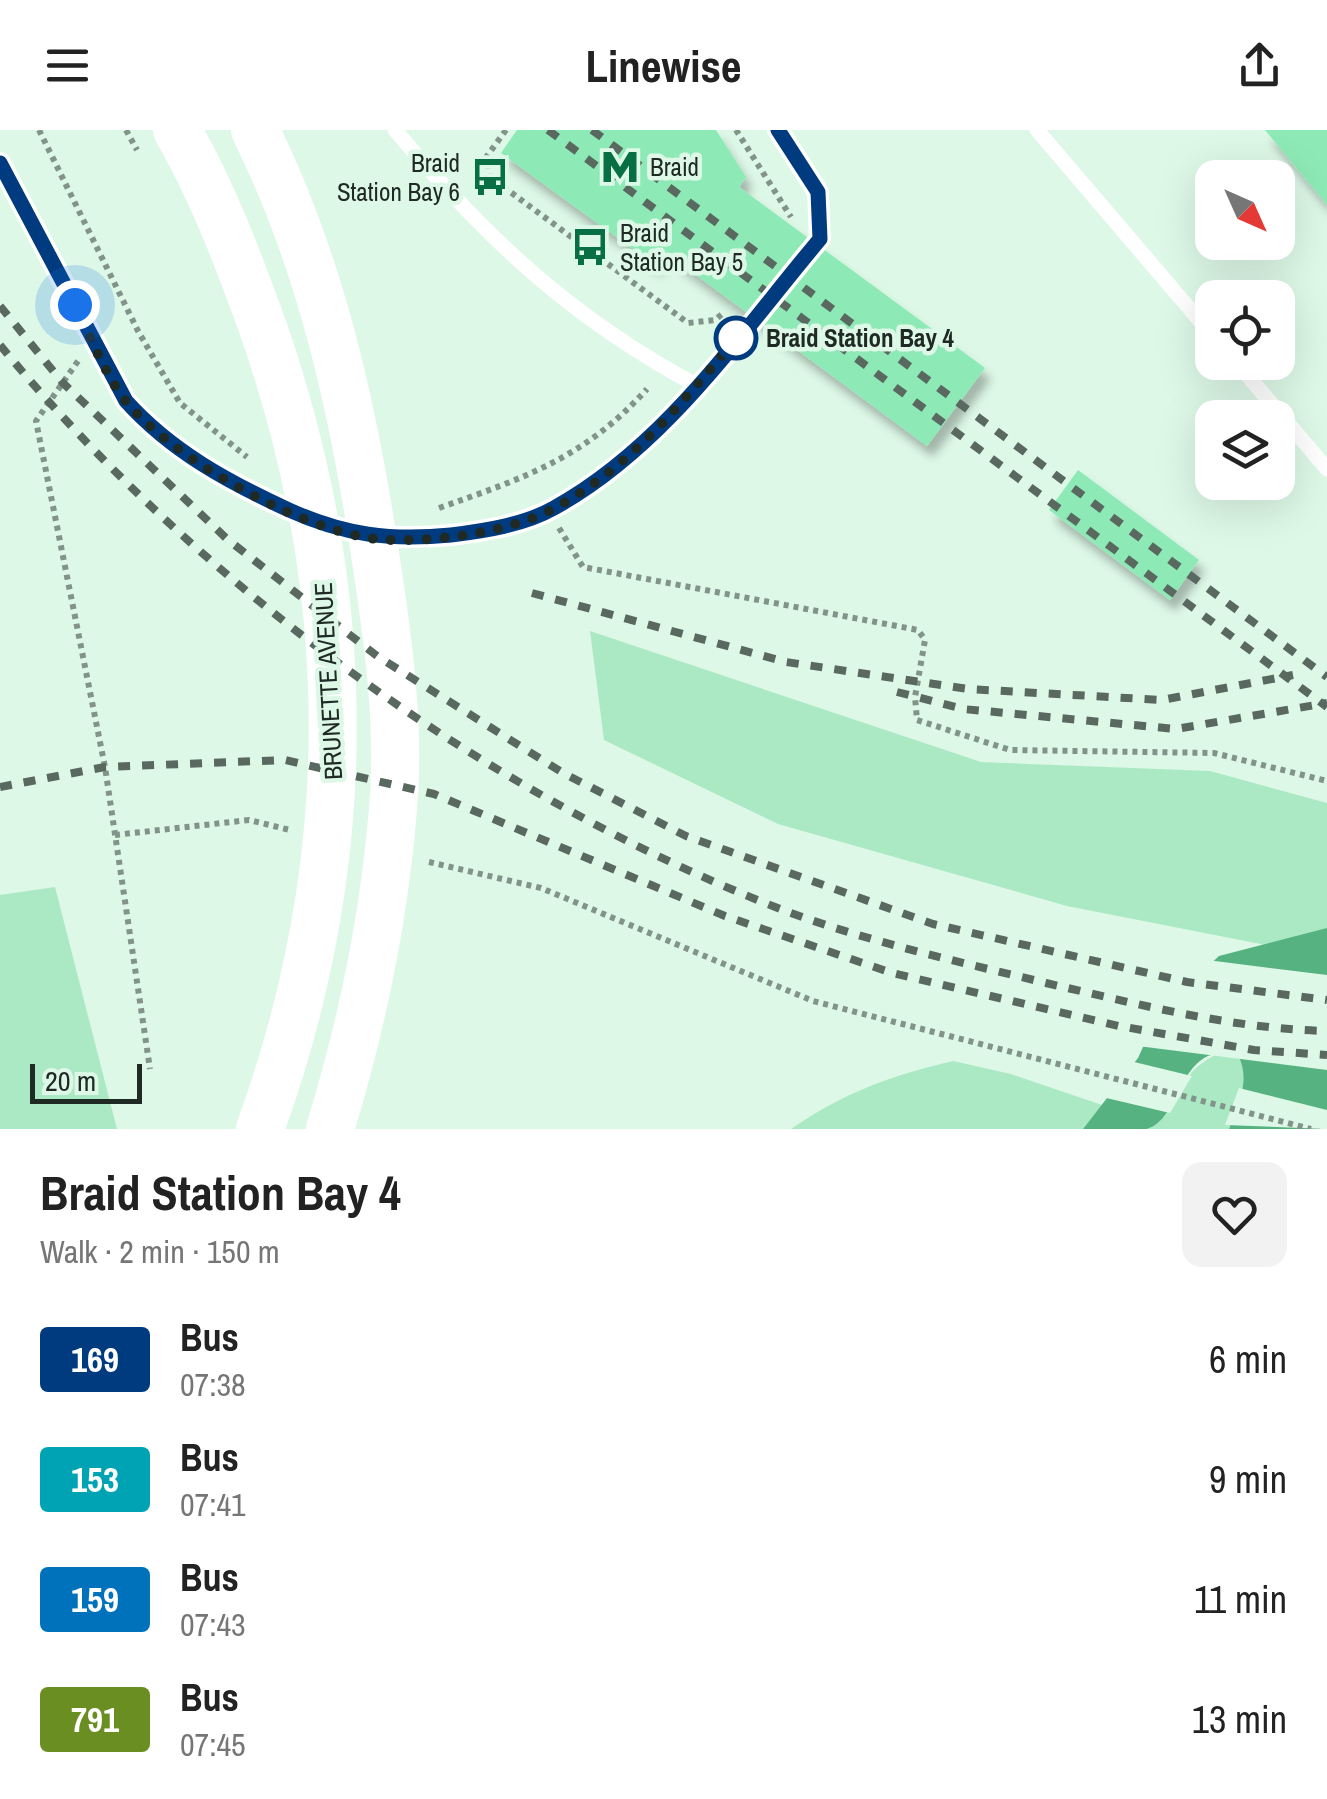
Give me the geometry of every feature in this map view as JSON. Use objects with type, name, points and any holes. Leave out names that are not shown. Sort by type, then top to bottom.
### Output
[{"type":"main road","name":"BRUNETTE AVENUE","points":[[177,130],[246,280],[298,446],[321,555],[332,670],[336,746],[320,911],[286,1052],[260,1129]]},
{"type":"main road","points":[[256,130],[303,240],[361,455],[394,714],[394,807],[379,925],[350,1060],[330,1129]]},
{"type":"lane","points":[[394,130],[465,212],[550,292],[630,349],[698,386]]},
{"type":"lane","points":[[0,163],[126,401],[146,424],[223,480],[330,528],[386,540],[484,531],[550,510],[604,477],[648,440],[820,239],[818,192],[778,130]]},
{"type":"lane","points":[[1037,130],[1195,315]]},
{"type":"lane","points":[[1251,380],[1327,468]]},
{"type":"path","points":[[506,130],[488,156],[490,177],[688,323],[715,320],[728,308]]},
{"type":"path","points":[[736,130],[784,200],[795,226]]},
{"type":"path","points":[[93,340],[36,421],[115,835],[150,1068]]},
{"type":"path","points":[[539,473],[608,429],[647,389]]},
{"type":"path","points":[[562,536],[583,567],[918,630],[924,640],[915,697],[917,720],[1010,750],[1214,753],[1327,781]]},
{"type":"path","points":[[115,835],[249,820],[308,834]]},
{"type":"path","points":[[424,861],[541,888],[813,1001],[1310,1129]]},
{"type":"shaded area","points":[[590,631],[981,762],[1210,771],[1327,803],[1327,935],[1301,952],[1067,906],[778,824],[604,740]]},
{"type":"shaded area","points":[[55,887],[117,1129],[0,1129],[0,895]]},
{"type":"shaded area","points":[[1327,928],[1327,1121],[1320,1129],[1229,1129],[1242,1092],[1242,1065],[1238,1055],[1218,1053],[1192,1069],[1168,1111],[1147,1129],[1083,1129],[1138,1058],[1159,1012],[1219,956]]},
{"type":"shaded area","points":[[1223,1051],[1238,1055],[1243,1074],[1242,1092],[1229,1129],[1148,1129],[1167,1110],[1194,1070]]},
{"type":"shaded area","points":[[953,1061],[1011,1074],[1102,1105],[1083,1129],[791,1129],[869,1087]]},
{"type":"pier","points":[[1207,960],[1327,975],[1327,1070],[1138,1046],[1155,1008]]},
{"type":"pier","points":[[1130,1061],[1192,1076],[1170,1113],[1102,1097]]},
{"type":"pier","points":[[1239,1088],[1327,1110],[1327,1129],[1225,1125]]},
{"type":"building","points":[[517,130],[716,130],[746,177],[739,187],[985,368],[927,446],[665,252],[655,265],[501,153]]},
{"type":"building","points":[[1265,130],[1327,130],[1327,205],[1295,166],[1295,160],[1290,160]]},
{"type":"building","points":[[1078,470],[1199,560],[1170,600],[1049,510]]},
{"type":"railway","points":[[548,130],[1327,707]]},
{"type":"railway","points":[[592,130],[1327,677]]},
{"type":"railway","points":[[0,306],[63,383],[227,539],[377,656],[563,773],[686,836],[933,924],[1187,982],[1327,1000]]},
{"type":"railway","points":[[0,345],[77,433],[162,517],[253,596],[349,670],[449,739],[552,801],[658,856],[799,916],[904,948],[1185,1014],[1256,1026],[1327,1031]]},
{"type":"railway","points":[[532,593],[786,662],[968,689],[1162,700],[1293,675]]},
{"type":"railway","points":[[897,692],[963,709],[1176,729],[1327,703]]},
{"type":"railway","points":[[0,787],[105,767],[285,760],[434,794],[725,916],[892,973],[1119,1026],[1254,1050],[1327,1055]]},
{"type":"bus line","name":"169","points":[[0,163],[126,401],[146,424],[223,480],[330,528],[386,540],[484,531],[550,510],[604,477],[648,440],[820,239],[818,192],[778,130]]},
{"type":"place","name":"Braid","points":[[620,167]]},
{"type":"place","name":"Braid Station Bay 6","points":[[490,177]]},
{"type":"place","name":"Braid Station Bay 5","points":[[590,247]]},
{"type":"place","name":"Braid Station Bay 4","points":[[736,338]]},
{"type":"route","points":[[75,305],[126,401],[146,424],[223,480],[330,528],[386,540],[484,531],[550,510],[604,477],[648,440],[746,327],[736,338]]}]
